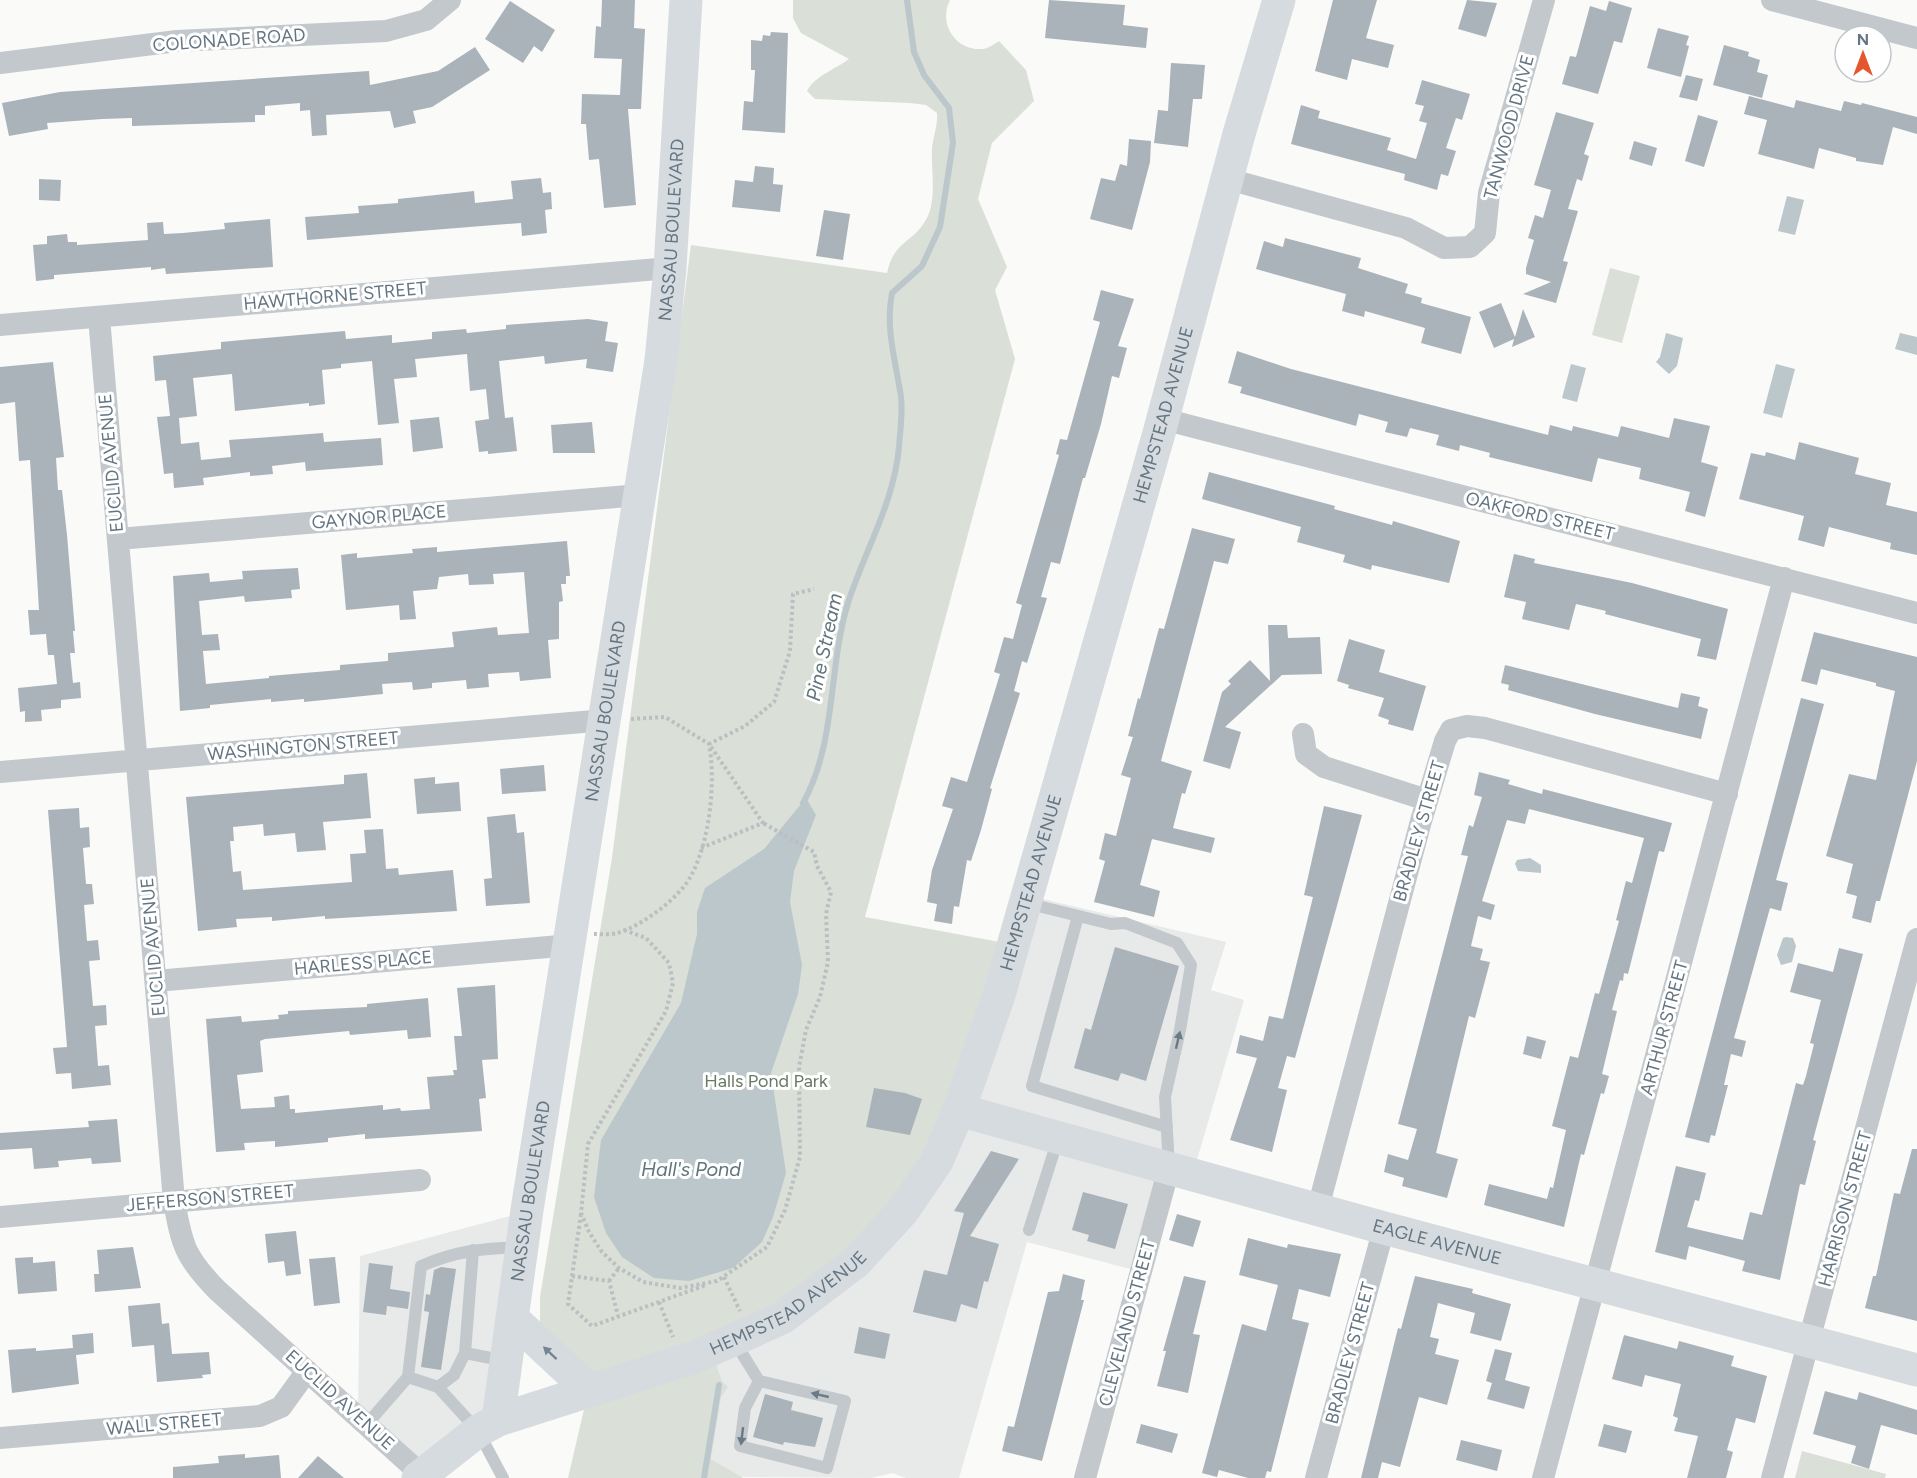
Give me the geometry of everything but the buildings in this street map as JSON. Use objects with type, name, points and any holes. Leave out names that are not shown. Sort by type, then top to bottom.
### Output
[{"type":"main road","name":"NASSAU BOULEVARD","points":[[488,1426],[506,1361],[661,360],[670,268],[686,0]]},
{"type":"main road","name":"HEMPSTEAD AVENUE","points":[[420,1476],[488,1426],[588,1389],[682,1360],[742,1337],[802,1305],[856,1262],[903,1210],[937,1161],[959,1110],[999,995],[1279,0]]},
{"type":"main road","name":"EAGLE AVENUE","points":[[959,1110],[1384,1228],[1917,1370]]},
{"type":"main road","points":[[512,1318],[588,1389]]},
{"type":"street","name":"COLONADE ROAD","points":[[0,63],[177,42],[386,31],[426,20],[450,0]]},
{"type":"street","name":"TANWOOD DRIVE","points":[[1228,179],[1406,228],[1443,248],[1470,247],[1485,233],[1489,193],[1544,0]]},
{"type":"street","points":[[1772,0],[1917,38]]},
{"type":"street","name":"HAWTHORNE STREET","points":[[0,325],[670,268]]},
{"type":"street","name":"EUCLID AVENUE","points":[[99,317],[174,1202],[180,1236],[192,1264],[217,1290],[367,1424],[420,1476]]},
{"type":"street","name":"OAKFORD STREET","points":[[1163,418],[1917,613]]},
{"type":"street","name":"GAYNOR PLACE","points":[[118,538],[640,495]]},
{"type":"street","name":"ARTHUR STREET","points":[[1544,1478],[1784,578]]},
{"type":"street","name":"WASHINGTON STREET","points":[[0,772],[606,720]]},
{"type":"street","name":"BRADLEY STREET","points":[[1318,1208],[1427,800],[1445,741],[1451,730],[1467,726],[1485,728],[1727,794]]},
{"type":"street","points":[[1303,734],[1306,754],[1324,767],[1427,800]]},
{"type":"street","name":"HARRISON STREET","points":[[1772,1478],[1917,939]]},
{"type":"street","name":"HARLESS PLACE","points":[[156,981],[571,940]]},
{"type":"street","name":"CLEVELAND STREET","points":[[1085,1478],[1169,1168]]},
{"type":"street","name":"JEFFERSON STREET","points":[[0,1217],[420,1180]]},
{"type":"street","name":"BRADLEY STREET","points":[[1316,1478],[1384,1228]]},
{"type":"street","name":"WALL STREET","points":[[0,1438],[261,1416],[281,1407],[307,1371]]},
{"type":"lane","points":[[1025,903],[1111,924],[1125,923],[1177,943],[1191,965],[1165,1097],[1169,1168]]},
{"type":"lane","points":[[1078,916],[1032,1086],[1167,1127]]},
{"type":"lane","points":[[1029,1230],[1058,1138]]},
{"type":"lane","points":[[367,1424],[408,1377],[421,1266],[448,1254],[522,1247]]},
{"type":"lane","points":[[438,1387],[454,1375],[465,1353],[473,1250]]},
{"type":"lane","points":[[742,1337],[759,1381],[746,1408],[740,1446],[827,1468],[845,1401],[759,1381]]},
{"type":"lane","points":[[465,1353],[506,1361]]},
{"type":"lane","points":[[408,1377],[438,1387],[488,1426],[503,1478]]},
{"type":"path","points":[[709,744],[745,726],[774,702],[790,651],[793,594],[814,589]]},
{"type":"path","points":[[606,720],[665,717],[709,744],[763,823],[814,852],[817,866],[831,892],[826,914],[828,962],[820,997],[806,1030],[799,1067],[800,1157],[785,1210],[767,1247],[717,1281],[592,1326],[568,1304],[588,1144],[666,1011],[673,983],[669,963],[646,938],[624,930]]},
{"type":"path","points":[[571,940],[617,933],[657,913],[691,875],[708,823],[712,763],[709,744]]},
{"type":"path","points":[[700,848],[763,823]]},
{"type":"path","points":[[581,1213],[589,1232],[602,1252],[620,1268],[643,1282],[661,1287],[680,1288],[717,1281]]},
{"type":"path","points":[[609,1281],[620,1268]]},
{"type":"path","points":[[572,1276],[609,1281]]},
{"type":"path","points":[[724,1277],[742,1337]]},
{"type":"path","points":[[609,1281],[618,1316]]},
{"type":"path","points":[[660,1302],[682,1360]]},
{"type":"shaded area","points":[[1030,896],[1226,942],[1211,990],[1244,1000],[1194,1170],[1172,1163],[1138,1271],[1027,1242],[959,1478],[906,1478],[892,1473],[871,1478],[740,1477],[711,1459],[722,1381],[712,1351]]},
{"type":"shaded area","points":[[521,1213],[494,1420],[422,1473],[358,1411],[360,1256]]},
{"type":"green space","name":"Halls Pond Park","points":[[793,0],[950,0],[946,18],[951,34],[964,45],[972,48],[986,48],[999,41],[1026,70],[1034,101],[992,143],[978,199],[1007,267],[995,290],[1015,359],[865,917],[1016,945],[904,1216],[712,1352],[722,1381],[728,1387],[721,1397],[711,1459],[743,1478],[568,1478],[589,1388],[540,1322],[540,1297],[612,858],[691,245],[887,273],[894,254],[922,226],[932,202],[932,149],[937,113],[926,105],[910,103],[815,99],[807,91],[811,85],[849,59],[801,33],[793,18]]},
{"type":"green space","points":[[1610,268],[1640,276],[1622,343],[1592,335]]},
{"type":"green space","points":[[1802,1451],[1886,1474],[1885,1478],[1795,1478]]},
{"type":"water","points":[[1787,196],[1804,200],[1795,235],[1778,231]]},
{"type":"water","points":[[1666,333],[1683,338],[1677,366],[1669,374],[1656,362],[1660,357]]},
{"type":"water","points":[[1900,333],[1917,337],[1917,355],[1895,349]]},
{"type":"water","points":[[1571,364],[1586,368],[1577,402],[1562,398]]},
{"type":"water","points":[[1776,364],[1795,369],[1782,418],[1763,413]]},
{"type":"water","name":"Hall's Pond","points":[[806,798],[816,815],[794,871],[790,902],[802,965],[798,994],[771,1073],[786,1173],[773,1217],[762,1242],[733,1268],[689,1281],[654,1278],[622,1257],[606,1233],[594,1197],[601,1140],[681,1003],[697,934],[697,912],[705,888],[764,849]]},
{"type":"water","points":[[1530,858],[1541,865],[1541,873],[1518,871],[1515,864],[1517,860]]},
{"type":"water","points":[[1783,938],[1793,938],[1796,946],[1792,962],[1781,965],[1777,955]]},
{"type":"waterway","name":"Pine Stream","points":[[803,803],[822,755],[837,653],[848,603],[885,507],[896,468],[902,403],[890,332],[892,293],[922,266],[940,227],[953,143],[949,108],[924,75],[914,52],[907,0]]},
{"type":"waterway","name":"Pine Stream","points":[[704,1478],[719,1385]]}]
